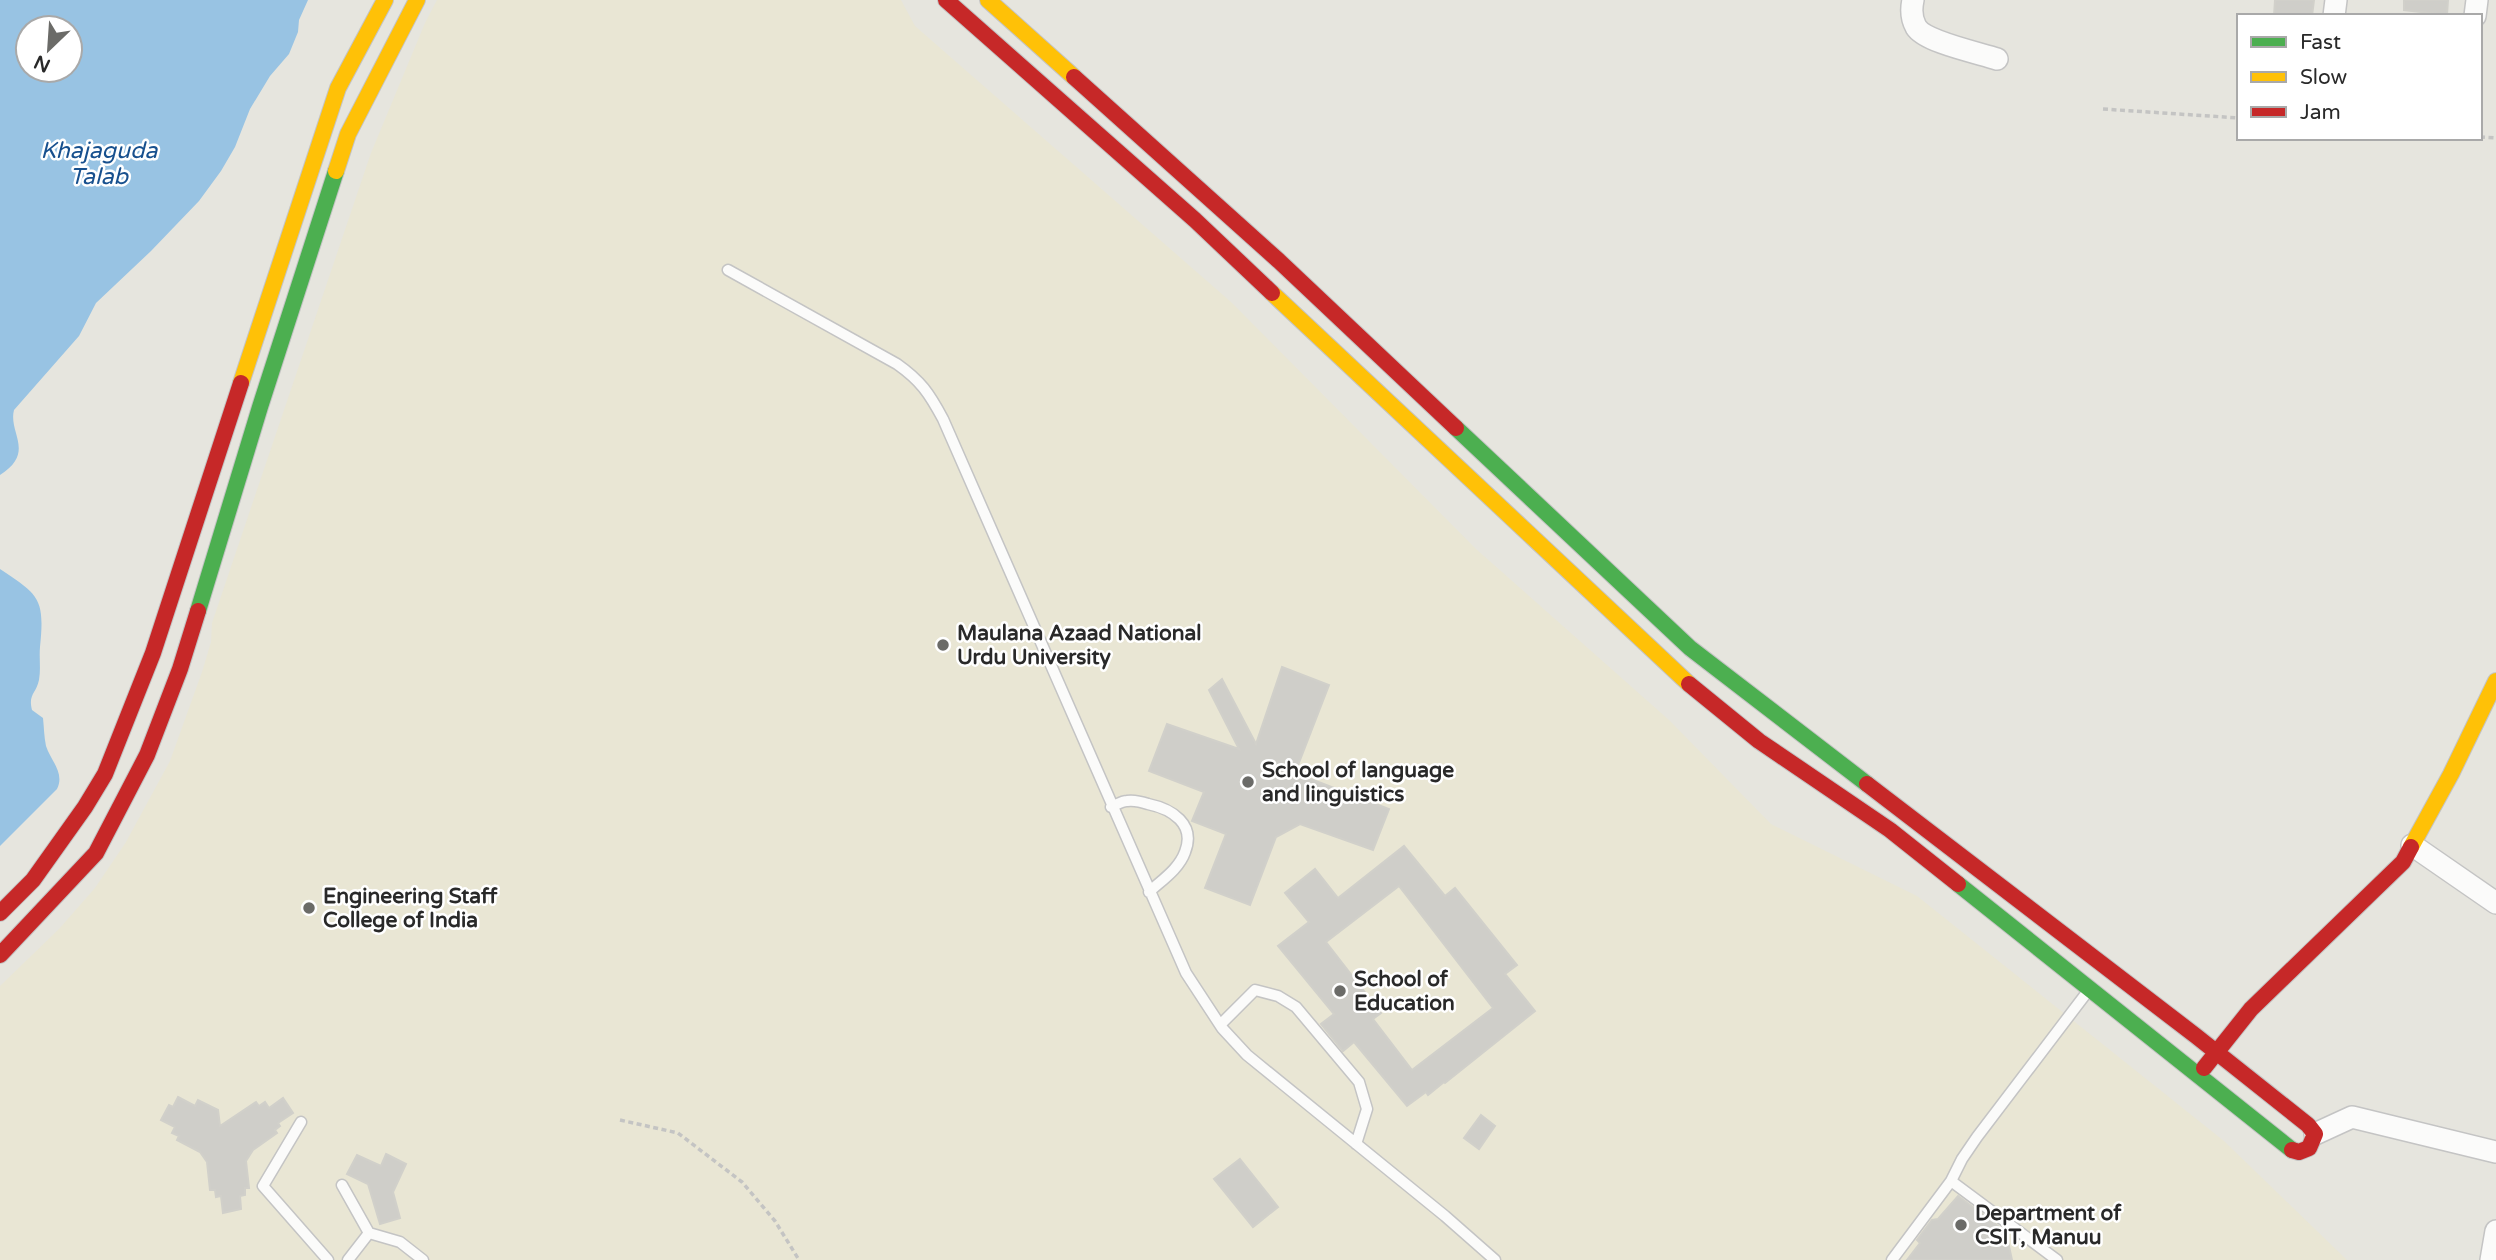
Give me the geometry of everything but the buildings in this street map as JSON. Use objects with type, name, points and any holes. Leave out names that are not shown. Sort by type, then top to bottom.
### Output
[{"type":"street","points":[[0,913],[33,880],[85,807],[104,774],[153,653],[338,88],[385,0]]},
{"type":"street","points":[[0,955],[96,853],[147,755],[180,669],[260,407],[348,134],[417,0]]},
{"type":"street","points":[[946,0],[1195,220],[1673,671],[1759,741],[1890,830],[2289,1149],[2299,1152],[2309,1149],[2315,1135],[2353,1117],[2496,1152]]},
{"type":"street","points":[[988,0],[1279,261],[1690,648],[2217,1054],[2308,1125],[2315,1135]]},
{"type":"street","points":[[1913,0],[1911,10],[1916,28],[1928,37],[1997,59]]},
{"type":"street","points":[[2197,1075],[2217,1054],[2251,1009],[2403,862],[2451,774],[2496,681]]},
{"type":"street","points":[[2412,845],[2496,903]]},
{"type":"street","points":[[2491,1260],[2496,1231]]},
{"type":"lane","points":[[728,270],[897,364],[914,375],[927,389],[943,419],[1186,973],[1220,1025],[1247,1055],[1495,1260]]},
{"type":"lane","points":[[1111,807],[1127,800],[1166,808],[1181,819],[1186,827],[1187,845],[1182,858],[1149,892]]},
{"type":"lane","points":[[1892,1260],[1951,1181],[1977,1137],[2089,989]]},
{"type":"lane","points":[[1220,1025],[1255,990],[1278,996],[1296,1007],[1362,1088],[1367,1109],[1356,1144]]},
{"type":"lane","points":[[301,1122],[263,1186],[328,1260]]},
{"type":"lane","points":[[1951,1181],[2057,1260]]},
{"type":"lane","points":[[342,1185],[369,1233],[400,1242],[423,1260]]},
{"type":"lane","points":[[348,1260],[369,1233]]},
{"type":"path","points":[[2103,108],[2237,118]]},
{"type":"path","points":[[620,1120],[678,1133],[732,1174],[775,1221],[799,1260]]},
{"type":"shaded area","name":"Maulana Azaad National Urdu University","points":[[437,0],[901,0],[915,26],[1231,302],[1476,549],[1669,720],[1771,824],[1917,896],[2224,1141],[2347,1260],[0,1260],[0,986],[59,929],[95,888],[126,842],[170,761],[202,672],[211,642],[212,623],[371,153]]},
{"type":"water","name":"Khajaguda Talab","points":[[0,0],[308,0],[289,54],[270,76],[250,109],[235,147],[221,171],[199,201],[96,303],[79,336],[14,410],[14,427],[19,450],[11,467],[0,475]]},
{"type":"water","points":[[0,569],[31,592],[40,608],[40,676],[31,705],[32,710],[43,718],[46,746],[56,767],[59,783],[57,789],[0,846]]},
{"type":"traffic: fast","points":[[198,611],[336,171]]},
{"type":"traffic: fast","points":[[1456,428],[1690,648],[1867,784]]},
{"type":"traffic: fast","points":[[1958,884],[2292,1150]]},
{"type":"traffic: slow","points":[[241,383],[338,88],[385,0]]},
{"type":"traffic: slow","points":[[336,171],[348,134],[417,0]]},
{"type":"traffic: slow","points":[[988,0],[1074,77]]},
{"type":"traffic: slow","points":[[1272,293],[1689,684]]},
{"type":"traffic: slow","points":[[2411,847],[2451,774],[2496,681]]},
{"type":"traffic: jam","points":[[946,0],[1195,220],[1272,293]]},
{"type":"traffic: jam","points":[[1074,77],[1279,261],[1456,428]]},
{"type":"traffic: jam","points":[[0,913],[33,880],[105,774],[153,653],[241,383]]},
{"type":"traffic: jam","points":[[0,955],[96,853],[147,755],[180,669],[198,611]]},
{"type":"traffic: jam","points":[[1689,684],[1759,741],[1890,830],[1958,884]]},
{"type":"traffic: jam","points":[[1867,784],[2308,1125],[2315,1134],[2309,1148],[2299,1152],[2292,1150]]},
{"type":"traffic: jam","points":[[2204,1068],[2251,1009],[2403,862],[2411,847]]},
{"type":"place","name":"Maulana Azaad National Urdu University","points":[[943,645]]},
{"type":"place","name":"School of language and linguistics","points":[[1248,782]]},
{"type":"place","name":"Engineering Staff College of India","points":[[309,908]]},
{"type":"place","name":"School of Education","points":[[1340,991]]},
{"type":"place","name":"Department of CSIT, Manuu","points":[[1961,1225]]}]
